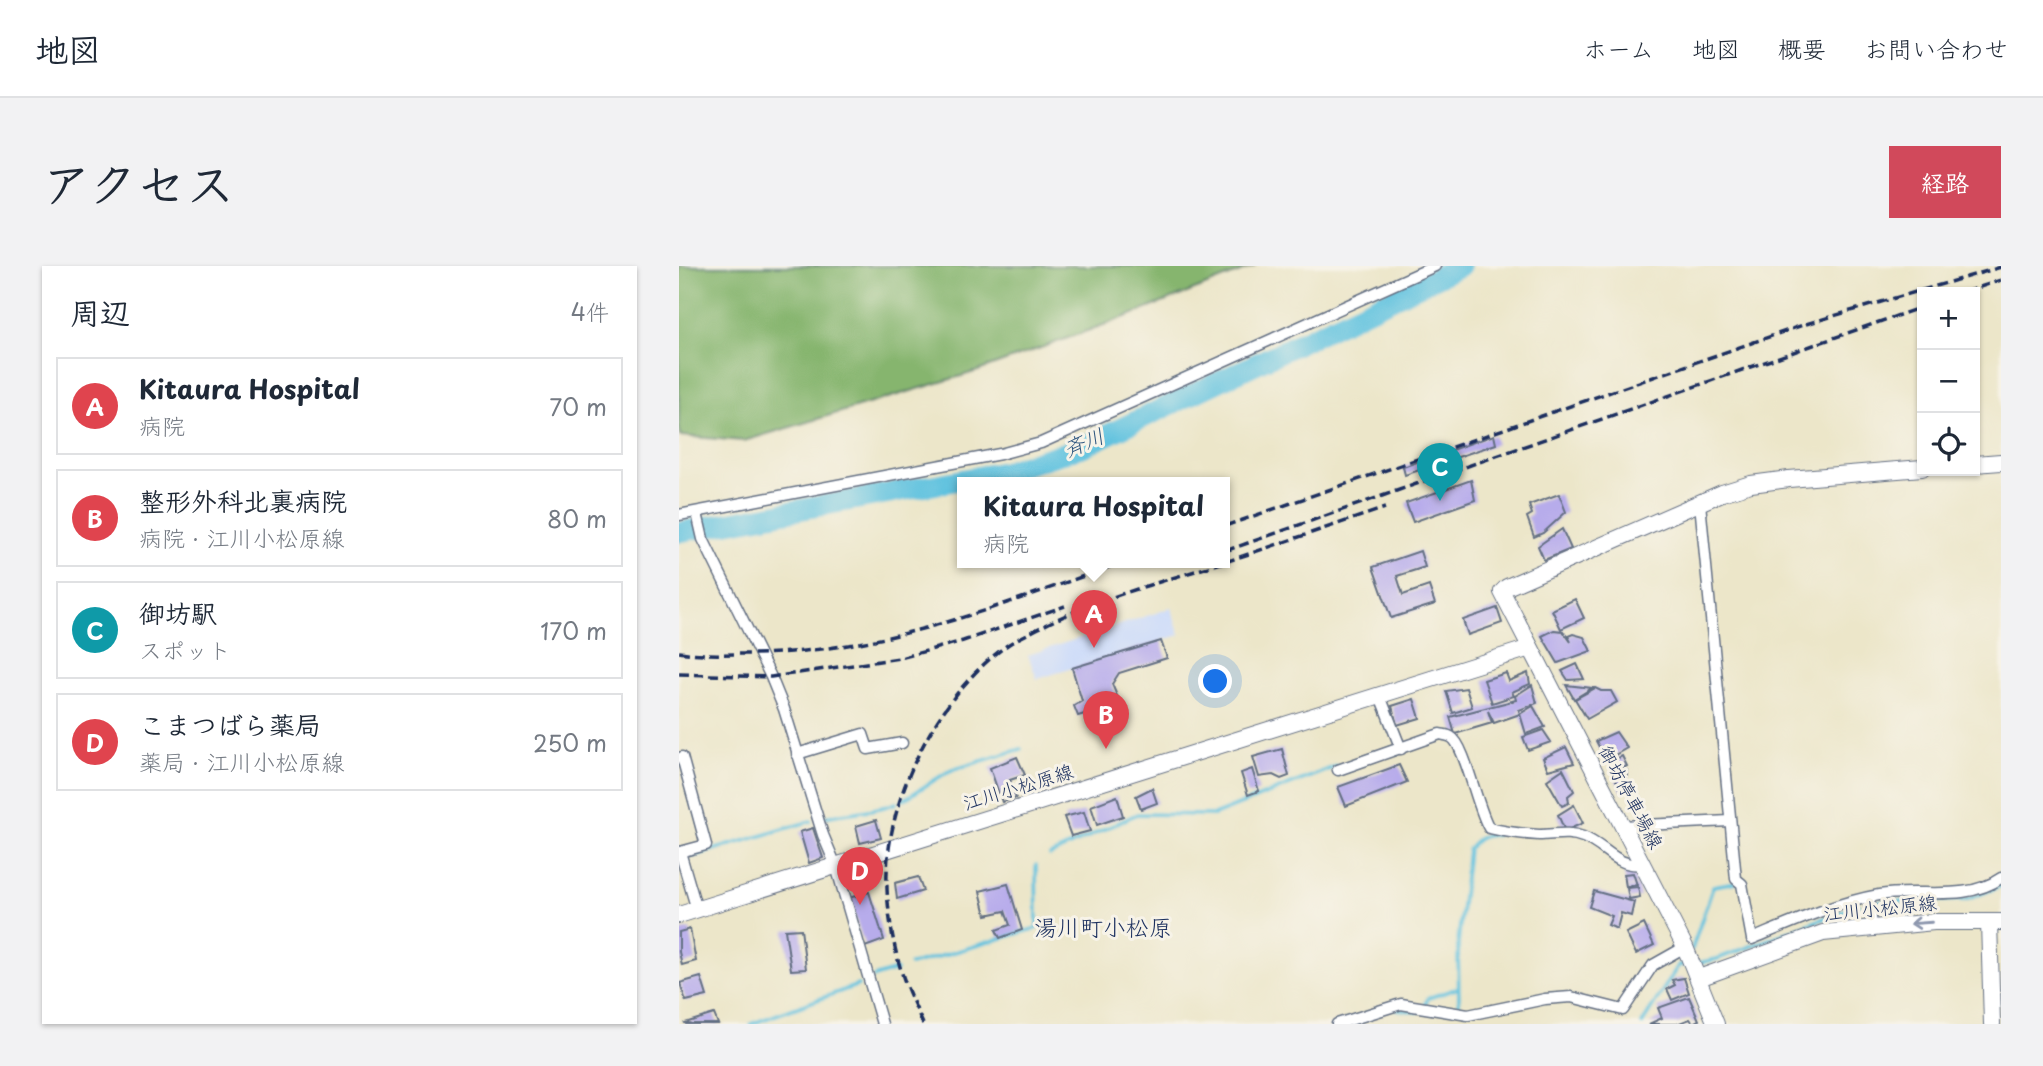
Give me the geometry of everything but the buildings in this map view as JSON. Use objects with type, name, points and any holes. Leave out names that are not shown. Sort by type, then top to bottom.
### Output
[{"type":"main road","points":[[1980,464],[2001,462]]},
{"type":"main road","points":[[1700,503],[1751,484],[1917,468]]},
{"type":"main road","name":"御坊停車場線","points":[[1700,503],[1507,587],[1502,592],[1685,947],[1716,1024]]},
{"type":"main road","name":"江川小松原線","points":[[679,915],[1530,648]]},
{"type":"main road","name":"江川小松原線","points":[[1699,978],[1823,933],[1872,926],[1934,922],[1995,922]]},
{"type":"main road","points":[[1992,1024],[1995,922]]},
{"type":"street","points":[[679,515],[1000,454],[1041,443],[1435,266]]},
{"type":"street","points":[[1700,503],[1736,879],[1742,884],[1752,939],[1815,913],[1881,895],[1957,894],[2001,878]]},
{"type":"street","points":[[697,513],[703,539],[771,677],[823,835],[836,866],[883,1024]]},
{"type":"street","points":[[1380,696],[1401,749]]},
{"type":"street","points":[[797,754],[863,734],[868,749],[902,743]]},
{"type":"street","points":[[1338,770],[1440,734],[1452,737],[1460,747],[1482,816],[1489,828],[1539,835],[1570,833],[1586,838],[1620,861],[1633,865],[1642,864]]},
{"type":"street","points":[[682,757],[706,845],[680,852],[697,910]]},
{"type":"street","points":[[1622,826],[1730,821]]},
{"type":"street","points":[[1868,899],[1872,926]]},
{"type":"street","points":[[1337,1024],[1401,1004],[1468,1014],[1545,999],[1571,997],[1623,1010],[1653,965],[1685,947]]},
{"type":"shaded area","points":[[1171,608],[1180,635],[1037,679],[1028,655]]},
{"type":"green space","points":[[679,266],[1255,266],[978,371],[744,441],[681,436]]},
{"type":"waterway","name":"斉川","points":[[976,477],[1003,472],[1082,447],[1460,266]]},
{"type":"waterway","name":"斉川","points":[[679,532],[957,481]]},
{"type":"waterway","points":[[903,800],[949,771],[1021,749]]},
{"type":"waterway","points":[[1050,855],[1137,814],[1214,815],[1337,766]]},
{"type":"waterway","points":[[823,817],[896,803]]},
{"type":"waterway","points":[[693,856],[811,821]]},
{"type":"waterway","points":[[1459,1005],[1458,943],[1468,849],[1480,838],[1496,835]]},
{"type":"waterway","points":[[910,965],[1037,928],[1036,865]]},
{"type":"waterway","points":[[1692,949],[1713,886],[1736,882]]},
{"type":"waterway","points":[[1873,902],[1966,900],[2001,886]]},
{"type":"waterway","points":[[1698,963],[1717,959],[1859,905]]},
{"type":"waterway","points":[[1642,1024],[1678,966],[1687,964]]},
{"type":"waterway","points":[[874,977],[896,970]]},
{"type":"waterway","points":[[751,1024],[858,985]]},
{"type":"waterway","points":[[1425,1005],[1428,998],[1458,988]]},
{"type":"waterway","points":[[1397,1009],[1417,1012]]},
{"type":"railway","points":[[1230,524],[1806,324],[2001,267]]},
{"type":"railway","points":[[1980,287],[2001,280]]},
{"type":"railway","points":[[1230,549],[1917,309]]},
{"type":"railway","points":[[1230,560],[1385,508]]},
{"type":"railway","points":[[679,652],[793,652],[890,637],[983,611],[1106,568]]},
{"type":"railway","points":[[923,1024],[905,984],[894,945],[888,902],[887,867],[892,831],[902,795],[934,726],[955,696],[980,668],[1014,641],[1084,608],[1205,568]]},
{"type":"railway","points":[[679,674],[771,677],[900,658],[963,641],[1065,606]]},
{"type":"place","name":"御坊駅","points":[[1440,501]]},
{"type":"place","name":"Kitaura Hospital","points":[[1094,648]]},
{"type":"place","name":"整形外科北裏病院","points":[[1106,749]]},
{"type":"place","name":"こまつばら薬局","points":[[860,905]]},
{"type":"district","name":"湯川町小松原","points":[[1103,928]]}]
